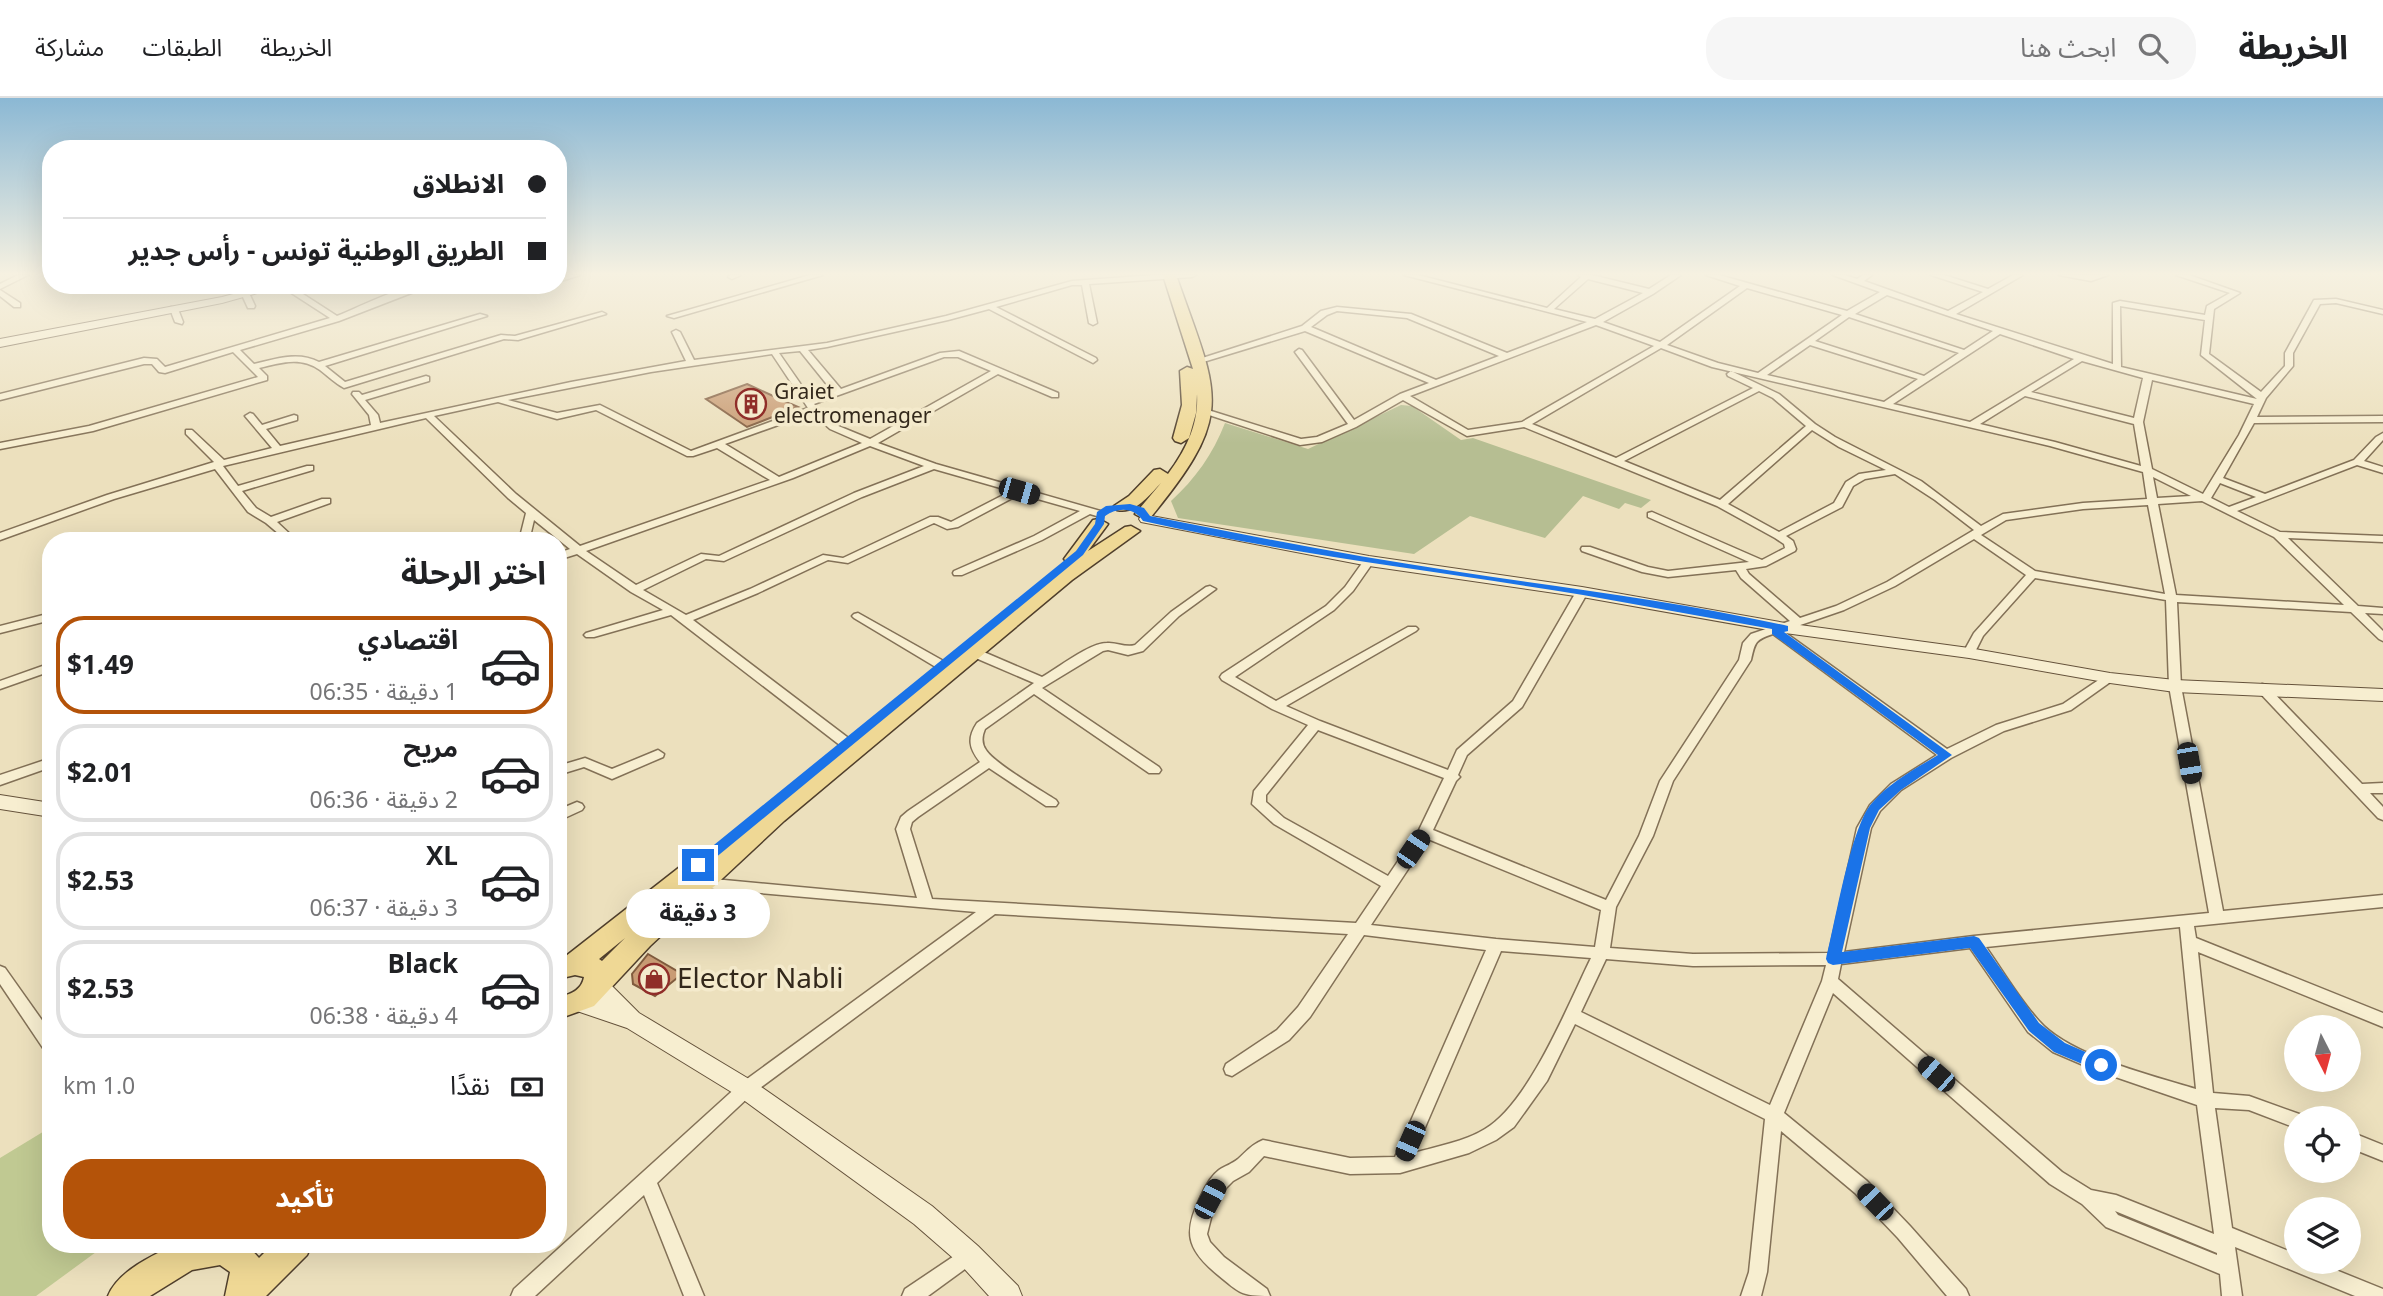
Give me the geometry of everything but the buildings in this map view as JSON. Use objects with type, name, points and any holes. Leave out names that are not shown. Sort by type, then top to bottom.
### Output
[{"type":"main road","points":[[1123,506],[1147,489],[1171,462],[1190,419],[1190,384],[1177,331]]},
{"type":"main road","points":[[576,999],[699,882],[850,753],[975,653],[1055,584],[1141,521],[1184,461],[1205,412],[1204,383],[1185,331]]},
{"type":"main road","points":[[567,965],[943,666],[1079,553],[1096,517],[1110,508],[1123,506],[1136,508],[1141,521]]},
{"type":"main road","points":[[1096,517],[1109,531],[1141,521]]},
{"type":"main road","points":[[567,966],[590,966],[598,975],[576,999]]},
{"type":"main road","points":[[124,1296],[151,1274],[189,1253]]},
{"type":"main road","points":[[233,1253],[239,1256],[247,1268],[242,1296]]},
{"type":"main road","points":[[242,1296],[287,1253]]},
{"type":"street","points":[[0,343],[27,343],[79,331]]},
{"type":"street","points":[[0,397],[144,361],[154,361],[163,370],[299,331]]},
{"type":"street","points":[[321,364],[377,350],[428,331]]},
{"type":"street","points":[[344,385],[504,337],[514,339],[543,331]]},
{"type":"street","points":[[0,537],[124,491],[276,448],[691,361],[803,349],[886,331]]},
{"type":"street","points":[[1036,331],[1093,360]]},
{"type":"street","points":[[1197,361],[1295,331]]},
{"type":"street","points":[[1312,331],[1438,384]]},
{"type":"street","points":[[1448,331],[1506,356]]},
{"type":"street","points":[[1559,337],[1565,331]]},
{"type":"street","points":[[1205,412],[1300,442],[1319,440],[1353,425],[1403,396],[1574,331]]},
{"type":"street","points":[[1621,331],[1715,365],[1972,425],[2146,470],[2278,535],[2383,637]]},
{"type":"street","points":[[1403,396],[1467,433],[1525,424],[1681,331]]},
{"type":"street","points":[[1759,376],[1825,331]]},
{"type":"street","points":[[1899,331],[1966,353]]},
{"type":"street","points":[[1885,405],[1999,331]]},
{"type":"street","points":[[2003,331],[2117,369],[2260,400]]},
{"type":"street","points":[[2116,331],[2117,369]]},
{"type":"street","points":[[2207,331],[2205,355],[2260,400]]},
{"type":"street","points":[[2206,498],[2260,400],[2289,366],[2289,353],[2302,331]]},
{"type":"street","points":[[676,332],[691,361]]},
{"type":"street","points":[[1810,342],[1926,379]]},
{"type":"street","points":[[803,349],[839,393]]},
{"type":"street","points":[[0,446],[90,429],[264,378],[236,351]]},
{"type":"street","points":[[774,351],[811,406],[833,427],[933,466],[1096,517]]},
{"type":"street","points":[[1299,352],[1353,425]]},
{"type":"street","points":[[497,400],[557,416],[597,407],[690,454],[719,445],[839,393],[943,355],[959,354],[1055,395]]},
{"type":"street","points":[[253,367],[303,357],[321,364],[361,398],[373,415],[376,426]]},
{"type":"street","points":[[1972,425],[2081,358]]},
{"type":"street","points":[[1715,365],[1776,397],[1829,439],[1896,471],[1954,507],[1977,532],[2032,574],[2171,598],[2383,611]]},
{"type":"street","points":[[567,554],[633,532],[870,443],[998,371]]},
{"type":"street","points":[[2148,377],[2138,422],[2171,598],[2175,686],[2217,917]]},
{"type":"street","points":[[361,398],[426,379]]},
{"type":"street","points":[[1776,397],[1795,382]]},
{"type":"street","points":[[1615,462],[1759,388]]},
{"type":"street","points":[[2024,393],[2138,422]]},
{"type":"street","points":[[428,415],[531,513],[555,532]]},
{"type":"street","points":[[250,416],[276,448]]},
{"type":"street","points":[[261,428],[294,418]]},
{"type":"street","points":[[2251,420],[2383,419]]},
{"type":"street","points":[[1525,424],[1721,504],[1789,542],[1791,549],[1762,564],[1688,573],[1655,573],[1586,549]]},
{"type":"street","points":[[1721,504],[1812,426]]},
{"type":"street","points":[[189,432],[219,463],[235,490],[252,510],[282,532]]},
{"type":"street","points":[[2231,510],[2357,462],[2368,455],[2374,441],[2383,436]]},
{"type":"street","points":[[719,445],[776,479]]},
{"type":"street","points":[[2357,462],[2383,470]]},
{"type":"street","points":[[635,590],[705,556],[720,559],[858,495],[933,466]]},
{"type":"street","points":[[235,490],[310,468]]},
{"type":"street","points":[[1779,536],[1838,505],[1843,491],[1862,476],[1896,471]]},
{"type":"street","points":[[2218,479],[2264,497]]},
{"type":"street","points":[[684,620],[827,557],[844,561],[934,519],[949,526],[954,525],[1019,491]]},
{"type":"street","points":[[1260,1296],[1209,1254],[1199,1240],[1199,1221],[1222,1178],[1242,1168],[1252,1155],[1263,1148],[1350,1166],[1400,1166],[1464,1147],[1501,1128],[1527,1099],[1572,1016],[1601,954],[1609,907],[1646,836],[1667,780],[1745,660],[1749,643],[1755,636],[1840,608],[1891,584],[2003,517],[2035,511],[2206,498]]},
{"type":"street","points":[[270,521],[326,501]]},
{"type":"street","points":[[526,532],[531,513]]},
{"type":"street","points":[[1652,515],[1762,564]]},
{"type":"street","points":[[958,573],[1038,538],[1096,517]]},
{"type":"street","points":[[1141,521],[1369,561],[1969,653],[2110,678],[2175,686],[2383,695]]},
{"type":"street","points":[[2278,535],[2383,539]]},
{"type":"street","points":[[567,541],[635,590],[673,611],[846,743]]},
{"type":"street","points":[[1369,561],[1349,589],[1330,608],[1227,675],[1228,679],[1276,706],[1316,724],[1453,777]]},
{"type":"street","points":[[1741,567],[1745,576],[1786,627],[1946,755]]},
{"type":"street","points":[[1969,653],[1978,635],[2032,574]]},
{"type":"street","points":[[1051,803],[989,762],[978,749],[977,731],[1038,685],[1103,646],[1128,651],[1139,648],[1175,614],[1209,589]]},
{"type":"street","points":[[1232,1069],[1293,1024],[1425,831],[1453,777],[1462,753],[1510,712],[1524,695],[1582,592]]},
{"type":"street","points":[[590,635],[673,611]]},
{"type":"street","points":[[858,616],[943,666]]},
{"type":"street","points":[[0,630],[42,618]]},
{"type":"street","points":[[1276,706],[1412,629]]},
{"type":"street","points":[[975,653],[1038,685],[1154,770]]},
{"type":"street","points":[[0,685],[42,670]]},
{"type":"street","points":[[1751,1296],[1758,1272],[1774,1115],[1830,981],[1864,828],[1875,807],[1896,787],[1946,755],[2000,728],[2067,707],[2110,678]]},
{"type":"street","points":[[2262,688],[2383,815]]},
{"type":"street","points":[[1316,724],[1259,794],[1259,804],[1279,821],[1390,884]]},
{"type":"street","points":[[567,768],[585,762],[611,774],[658,754]]},
{"type":"street","points":[[926,904],[905,836],[906,820],[989,762]]},
{"type":"street","points":[[0,780],[42,765]]},
{"type":"street","points":[[2359,789],[2383,788]]},
{"type":"street","points":[[0,802],[42,809]]},
{"type":"street","points":[[567,812],[577,807]]},
{"type":"street","points":[[1425,831],[1609,907]]},
{"type":"street","points":[[699,882],[991,909],[1358,929],[1496,945],[1693,960],[1833,959],[1974,942],[2383,901]]},
{"type":"street","points":[[521,1296],[747,1089],[991,909]]},
{"type":"street","points":[[2186,920],[2205,1100],[2232,1296]]},
{"type":"street","points":[[1974,942],[2034,1027],[2059,1047],[2101,1065],[2205,1100],[2249,1102],[2284,1115]]},
{"type":"street","points":[[2189,942],[2383,1020]]},
{"type":"street","points":[[1400,1166],[1496,945]]},
{"type":"street","points":[[0,972],[42,1033]]},
{"type":"street","points":[[1830,981],[2056,1178],[2088,1198],[2112,1221],[2227,1268]]},
{"type":"street","points":[[576,999],[635,1021],[747,1089],[923,1215],[969,1255],[1008,1296]]},
{"type":"street","points":[[1572,1016],[1774,1115],[1861,1187],[1904,1231],[1959,1296]]},
{"type":"street","points":[[2361,1144],[2383,1153]]},
{"type":"street","points":[[647,1180],[694,1296]]},
{"type":"street","points":[[2088,1198],[2116,1203],[2378,1296]]},
{"type":"street","points":[[912,1296],[969,1255]]},
{"type":"green space","points":[[1401,405],[1412,406],[1461,440],[1473,438],[1651,500],[1641,508],[1625,503],[1619,509],[1583,496],[1545,538],[1470,516],[1414,554],[1178,518],[1171,501],[1202,465],[1225,423],[1308,449]]},
{"type":"green space","points":[[42,1132],[42,1253],[95,1253],[36,1296],[0,1296],[0,1158]]},
{"type":"place","name":"Graiet electromenager","points":[[751,404]]},
{"type":"place","name":"Elector Nabli","points":[[654,979]]},
{"type":"route","points":[[698,865],[1079,553],[1099,524],[1100,514],[1110,508],[1130,507],[1141,510],[1146,519],[1281,545],[1451,574],[1582,592],[1784,628],[1776,631],[1946,755],[1896,787],[1875,807],[1864,828],[1833,959],[1974,942],[2034,1027],[2059,1047],[2101,1065]]}]
